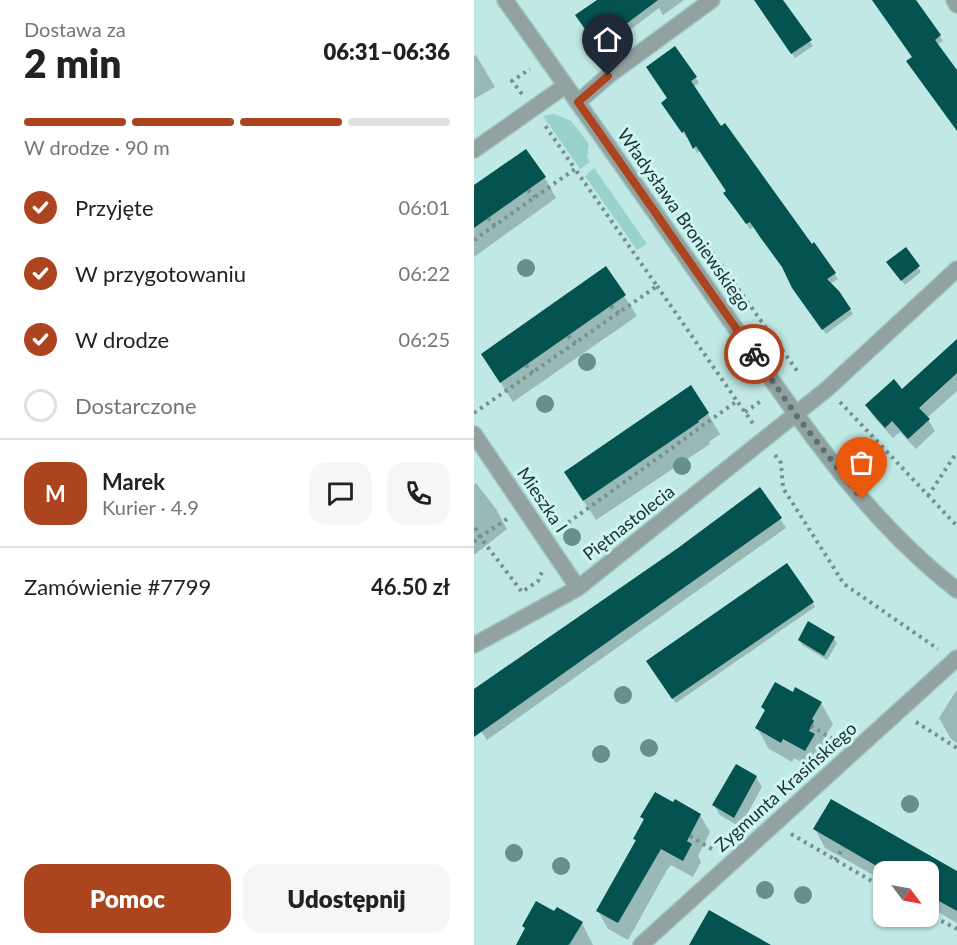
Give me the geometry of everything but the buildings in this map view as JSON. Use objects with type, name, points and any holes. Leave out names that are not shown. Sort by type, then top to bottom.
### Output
[{"type":"street","name":"Władysława Broniewskiego","points":[[505,0],[796,415],[862,499],[931,570],[957,590]]},
{"type":"street","points":[[578,102],[608,76],[711,0]]},
{"type":"street","points":[[954,0],[957,5]]},
{"type":"street","points":[[474,150],[565,86]]},
{"type":"street","name":"Piętnastolecia","points":[[474,645],[579,588],[827,389],[957,269]]},
{"type":"street","name":"Mieszka I","points":[[474,434],[579,588]]},
{"type":"street","name":"Zygmunta Krasińskiego","points":[[641,945],[853,751],[951,656]]},
{"type":"path","points":[[541,120],[737,401]]},
{"type":"path","points":[[474,240],[575,169]]},
{"type":"path","points":[[528,190],[535,197]]},
{"type":"path","points":[[488,218],[495,226]]},
{"type":"path","points":[[474,413],[657,286]]},
{"type":"path","points":[[611,306],[619,313]]},
{"type":"path","points":[[568,336],[576,344]]},
{"type":"path","points":[[526,365],[533,373]]},
{"type":"path","points":[[827,389],[957,526]]},
{"type":"path","points":[[928,496],[957,452]]},
{"type":"path","points":[[653,455],[654,462]]},
{"type":"path","points":[[610,484],[614,490]]},
{"type":"path","points":[[474,525],[480,537],[474,542]]},
{"type":"path","points":[[844,584],[951,656]]},
{"type":"path","points":[[811,726],[853,751]]},
{"type":"path","points":[[790,834],[873,880]]},
{"type":"path","points":[[690,836],[732,862]]},
{"type":"path","points":[[835,860],[844,847]]},
{"type":"path","points":[[939,920],[957,929]]},
{"type":"shaded area","points":[[554,114],[571,121],[589,144],[587,157],[590,162],[580,169],[543,116]]},
{"type":"shaded area","points":[[594,168],[647,244],[637,250],[585,176]]},
{"type":"way so far","points":[[754,354],[796,415],[862,499]]},
{"type":"route","points":[[608,76],[578,102],[754,354]]}]
